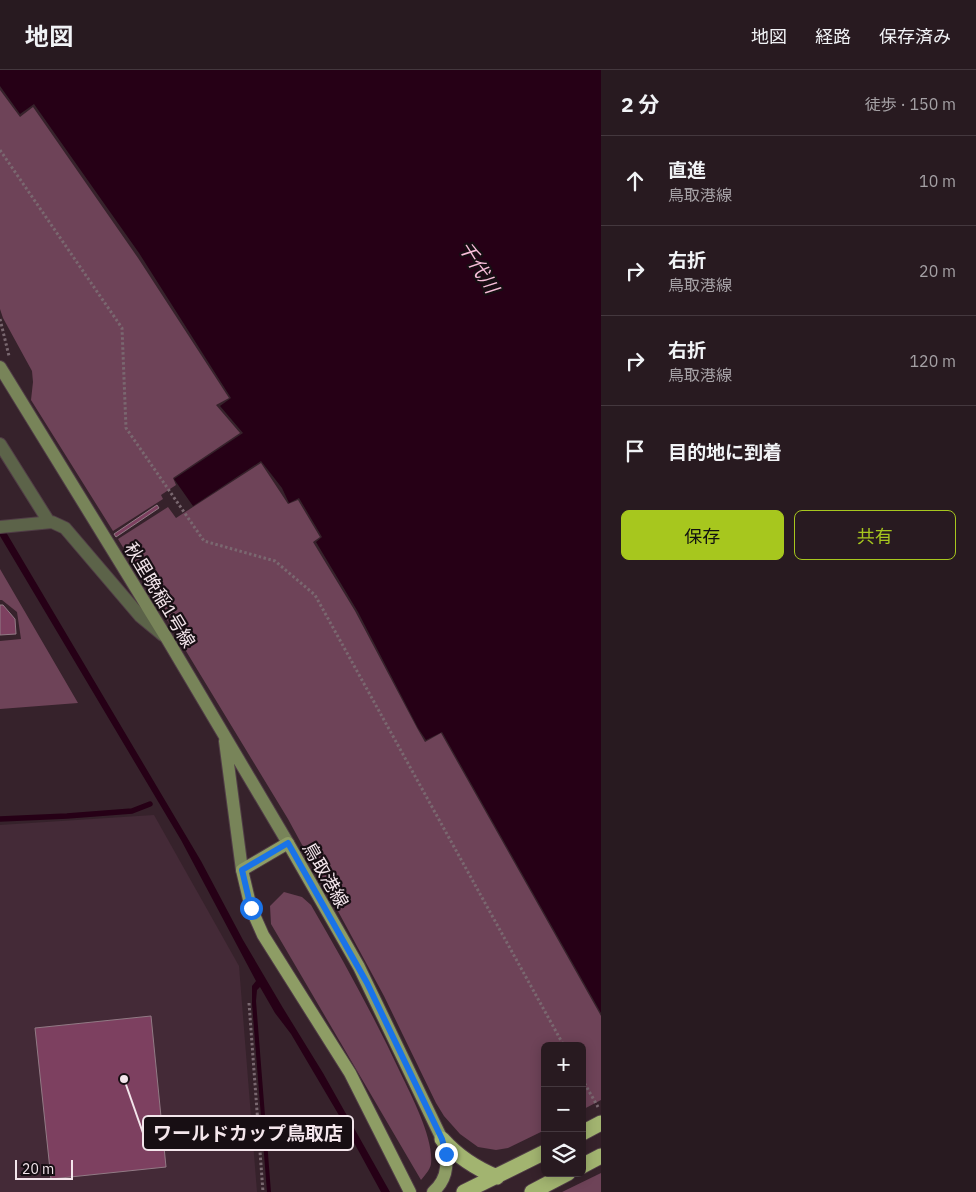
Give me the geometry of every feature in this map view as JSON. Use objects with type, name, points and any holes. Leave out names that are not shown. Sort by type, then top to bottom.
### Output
[{"type":"highway","points":[[584,1132],[601,1123]]},
{"type":"highway","points":[[442,1139],[464,1160],[497,1177]]},
{"type":"highway","points":[[464,1192],[541,1154]]},
{"type":"highway","points":[[586,1164],[601,1156]]},
{"type":"highway","points":[[532,1192],[560,1177]]},
{"type":"main road","name":"鳥取港線","points":[[242,870],[288,843],[367,983],[442,1139],[447,1168],[439,1187],[433,1192]]},
{"type":"main road","points":[[242,870],[251,908],[263,935],[350,1073],[410,1192]]},
{"type":"street","name":"秋里晩稲1号線","points":[[0,367],[166,637],[288,843]]},
{"type":"street","points":[[0,444],[49,522]]},
{"type":"street","points":[[0,527],[49,522],[65,528],[140,616],[166,637]]},
{"type":"street","points":[[224,735],[242,870]]},
{"type":"path","points":[[0,150],[122,328],[126,428],[204,541],[275,561],[315,595],[562,1042]]},
{"type":"path","points":[[249,1003],[263,1192]]},
{"type":"path","points":[[586,1086],[601,1113]]},
{"type":"shaded area","points":[[0,90],[20,117],[33,107],[138,258],[229,398],[216,405],[240,433],[173,478],[176,485],[161,495],[163,499],[113,531],[31,400],[32,371],[0,309]]},
{"type":"shaded area","points":[[261,463],[288,504],[298,500],[320,537],[313,542],[355,611],[425,742],[441,733],[601,1016],[601,1100],[586,1108],[586,1042],[541,1042],[541,1132],[508,1148],[496,1150],[478,1147],[460,1134],[444,1116],[384,996],[288,819],[118,539],[168,507],[176,518]]},
{"type":"shaded area","points":[[0,569],[78,703],[0,709],[0,641],[21,639],[17,612],[0,600]]},
{"type":"shaded area","points":[[154,815],[239,966],[257,1192],[0,1192],[0,825]]},
{"type":"shaded area","points":[[284,892],[302,897],[311,905],[369,1010],[411,1094],[426,1131],[431,1154],[431,1164],[421,1180],[271,924],[270,906]]},
{"type":"shaded area","points":[[601,1173],[601,1192],[562,1192]]},
{"type":"water","name":"千代川","points":[[0,70],[601,70],[601,1013],[442,732],[426,740],[418,728],[358,612],[316,542],[322,537],[299,498],[289,503],[282,488],[261,461],[193,506],[174,479],[243,433],[220,406],[231,398],[139,253],[34,104],[20,114],[0,86]]},
{"type":"water","points":[[0,522],[201,861],[243,940],[323,1073],[390,1192],[381,1192],[340,1117],[291,1034],[275,1013],[260,987],[257,990],[256,1001],[271,1192],[267,1192],[252,1004],[252,986],[256,981],[181,840],[0,536]]},
{"type":"building","points":[[157,505],[159,508],[116,537],[114,534]]},
{"type":"building","points":[[0,605],[3,605],[15,619],[16,634],[0,635]]},
{"type":"building","points":[[151,1016],[166,1167],[51,1179],[35,1028]]},
{"type":"waterway","points":[[0,819],[132,811],[150,804]]},
{"type":"place","name":"ワールドカップ鳥取店","points":[[124,1079]]},
{"type":"route","points":[[251,908],[246,894],[242,870],[288,843],[376,1000],[442,1139],[446,1154]]}]
